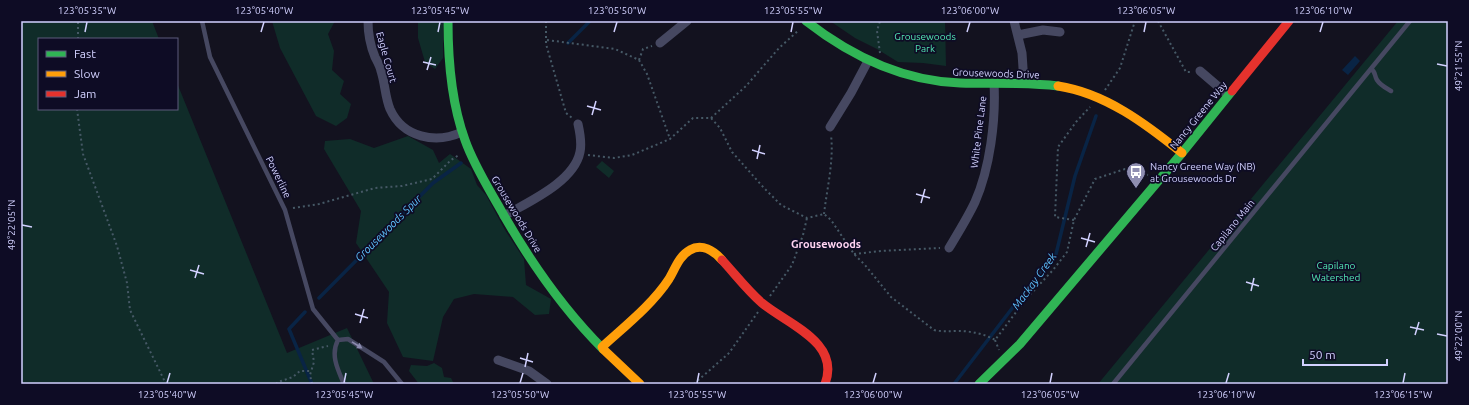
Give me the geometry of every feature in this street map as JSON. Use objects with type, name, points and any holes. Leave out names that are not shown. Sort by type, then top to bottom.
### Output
[{"type":"street","name":"Eagle Court","points":[[368,21],[368,33],[371,46],[381,68],[389,108],[395,120],[410,132],[428,139],[453,136],[462,132]]},
{"type":"street","name":"Grousewoods Drive","points":[[448,21],[448,64],[451,85],[462,132],[474,163],[504,216],[541,274],[577,320],[626,372],[640,384]]},
{"type":"street","points":[[660,43],[687,21]]},
{"type":"street","points":[[1014,21],[1022,53],[1024,83]]},
{"type":"street","name":"Nancy Greene Way","points":[[980,384],[1020,344],[1182,153],[1289,21]]},
{"type":"street","name":"Grousewoods Drive","points":[[807,22],[822,34],[868,61],[925,80],[957,83],[1024,83],[1074,90],[1118,108],[1141,122],[1182,153]]},
{"type":"street","points":[[1018,35],[1043,30],[1060,32]]},
{"type":"street","points":[[830,127],[851,94],[868,61]]},
{"type":"street","points":[[1200,71],[1228,95]]},
{"type":"street","name":"White Pine Lane","points":[[949,248],[975,202],[987,166],[993,114],[994,83]]},
{"type":"street","points":[[504,216],[551,188],[570,172],[579,154],[580,135],[578,124]]},
{"type":"street","points":[[602,347],[659,291],[668,280],[679,261],[687,252],[693,248],[702,247],[714,251],[747,289],[823,350],[829,368],[825,384]]},
{"type":"street","points":[[498,360],[528,371],[547,384]]},
{"type":"lane","name":"Powerline","points":[[202,21],[210,57],[285,210],[313,309],[337,342]]},
{"type":"lane","name":"Capilano Main","points":[[1113,384],[1410,21]]},
{"type":"lane","points":[[1371,69],[1375,72],[1379,83],[1391,91]]},
{"type":"lane","points":[[344,384],[337,368],[334,354],[337,342],[348,339],[384,362],[402,384]]},
{"type":"path","points":[[78,21],[78,38]]},
{"type":"path","points":[[546,21],[546,44],[566,113],[578,124]]},
{"type":"path","points":[[880,21],[877,31],[881,66]]},
{"type":"path","points":[[1074,220],[1055,217],[1058,147],[1076,122],[1098,99],[1120,68],[1135,21]]},
{"type":"path","points":[[1158,21],[1186,72],[1200,71]]},
{"type":"path","points":[[579,154],[614,158],[632,155],[670,139],[693,118],[711,118],[746,86],[779,48],[807,22]]},
{"type":"path","points":[[547,40],[615,49],[639,60],[647,74],[670,139]]},
{"type":"path","points":[[639,60],[642,49],[660,43]]},
{"type":"path","points":[[77,110],[83,154],[117,246],[127,283],[130,310],[166,384]]},
{"type":"path","points":[[711,118],[720,128],[732,152],[780,205],[807,218],[824,214]]},
{"type":"path","points":[[824,214],[832,144],[830,127]]},
{"type":"path","points":[[285,210],[319,204],[375,188],[402,186],[432,179],[451,160],[469,150]]},
{"type":"path","points":[[824,214],[831,220],[854,254],[857,255],[891,297],[934,330],[940,332],[961,331],[987,336],[995,340],[1026,299],[1053,270],[1067,252],[1074,220],[1095,179],[1125,169],[1160,178]]},
{"type":"path","points":[[694,384],[729,353],[792,265],[803,235],[807,218]]},
{"type":"path","points":[[857,255],[870,252],[949,248]]},
{"type":"path","points":[[312,384],[310,375],[314,362],[312,350],[337,342]]},
{"type":"path","points":[[276,384],[293,377],[300,370],[312,371]]},
{"type":"green space","points":[[21,21],[152,21],[159,38],[38,38],[38,110],[178,110],[178,85],[287,353],[347,328],[374,384],[21,384]]},
{"type":"green space","points":[[272,21],[335,21],[328,34],[334,51],[332,70],[344,81],[340,94],[351,104],[347,118],[336,126],[316,116],[280,48]]},
{"type":"green space","points":[[418,21],[443,21],[443,58],[435,69],[425,62],[418,38]]},
{"type":"green space","name":"Grousewoods Park","points":[[830,21],[945,21],[946,66],[898,62],[855,38]]},
{"type":"green space","name":"Capilano Watershed","points":[[1398,21],[1448,21],[1448,384],[1098,384]]},
{"type":"green space","points":[[408,136],[433,150],[439,163],[450,154],[471,169],[477,185],[486,195],[505,230],[524,259],[526,285],[551,299],[549,314],[535,315],[513,297],[474,294],[454,299],[443,317],[433,361],[403,357],[387,323],[389,292],[356,243],[361,211],[324,149],[325,141],[350,139],[374,148]]},
{"type":"green space","points":[[602,161],[614,171],[609,178],[596,167]]},
{"type":"green space","points":[[434,363],[442,368],[444,377],[451,378],[454,384],[419,384],[409,371],[411,365],[427,366]]},
{"type":"water","points":[[1355,56],[1360,61],[1348,75],[1342,70]]},
{"type":"waterway","name":"Grousewoods Spur","points":[[568,43],[590,21]]},
{"type":"waterway","name":"Mackay Creek","points":[[954,384],[1033,281],[1056,254],[1075,176],[1096,116]]},
{"type":"waterway","name":"Grousewoods Spur","points":[[319,298],[433,183],[461,163]]},
{"type":"waterway","name":"Grousewoods Spur","points":[[305,312],[289,329],[312,384]]},
{"type":"traffic: fast","points":[[448,21],[453,96],[460,126],[472,157],[484,181],[533,262],[559,299],[603,349]]},
{"type":"traffic: fast","points":[[806,21],[823,34],[859,55],[898,72],[939,81],[960,83],[1058,86]]},
{"type":"traffic: fast","points":[[979,384],[1020,344],[1182,153],[1232,91]]},
{"type":"traffic: slow","points":[[1058,86],[1092,95],[1124,111],[1154,131],[1182,153]]},
{"type":"traffic: slow","points":[[602,347],[655,298],[669,279],[680,259],[690,250],[699,247],[708,249],[722,260]]},
{"type":"traffic: slow","points":[[603,349],[640,384]]},
{"type":"traffic: jam","points":[[1232,91],[1289,21]]},
{"type":"traffic: jam","points":[[722,260],[762,303],[797,327],[819,345],[825,357],[828,369],[825,384]]},
{"type":"place","name":"Nancy Greene Way (NB) at Grousewoods Dr","points":[[1136,189]]},
{"type":"district","name":"Grousewoods","points":[[826,244]]}]
